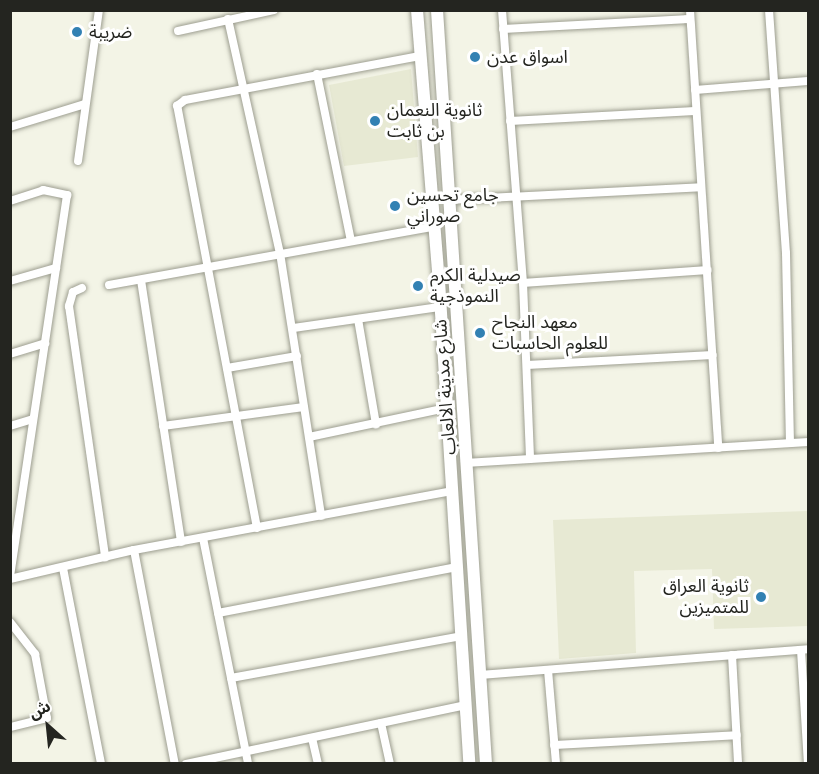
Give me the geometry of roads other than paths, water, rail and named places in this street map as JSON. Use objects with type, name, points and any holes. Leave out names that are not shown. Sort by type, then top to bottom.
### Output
[{"type":"main road","name":"شارع مدينة الالعاب","points":[[417,10],[436,226],[469,762]]},
{"type":"main road","name":"شارع مدينة الالعاب","points":[[437,10],[486,761]]},
{"type":"main road","points":[[426,112],[444,109]]},
{"type":"main road","points":[[469,762],[486,761]]},
{"type":"street","points":[[78,161],[99,10]]},
{"type":"street","points":[[178,31],[274,10]]},
{"type":"street","points":[[502,10],[523,283],[530,459]]},
{"type":"street","points":[[769,10],[786,253],[790,443]]},
{"type":"street","points":[[503,29],[690,15],[718,448]]},
{"type":"street","points":[[228,19],[246,89],[280,253],[294,328],[321,516]]},
{"type":"street","points":[[257,528],[177,106],[185,100],[420,56]]},
{"type":"street","points":[[317,74],[351,241]]},
{"type":"street","points":[[695,90],[808,81]]},
{"type":"street","points":[[10,127],[85,104]]},
{"type":"street","points":[[510,121],[695,111]]},
{"type":"street","points":[[448,200],[701,187]]},
{"type":"street","points":[[10,201],[43,190],[67,195],[10,578],[63,568],[134,550],[452,491]]},
{"type":"street","points":[[109,285],[436,226]]},
{"type":"street","points":[[10,281],[56,268]]},
{"type":"street","points":[[523,283],[708,270]]},
{"type":"street","points":[[141,280],[181,542]]},
{"type":"street","points":[[82,288],[73,292],[69,306],[105,557]]},
{"type":"street","points":[[294,328],[440,307]]},
{"type":"street","points":[[358,319],[376,424]]},
{"type":"street","points":[[10,354],[45,343]]},
{"type":"street","points":[[527,365],[713,355]]},
{"type":"street","points":[[227,368],[297,356]]},
{"type":"street","points":[[163,426],[304,407]]},
{"type":"street","points":[[309,437],[447,408]]},
{"type":"street","points":[[10,426],[33,419]]},
{"type":"street","points":[[465,463],[808,442]]},
{"type":"street","points":[[10,500],[21,497]]},
{"type":"street","points":[[203,537],[248,764]]},
{"type":"street","points":[[134,550],[175,764]]},
{"type":"street","points":[[218,613],[456,567]]},
{"type":"street","points":[[63,568],[101,764]]},
{"type":"street","points":[[10,622],[35,654],[47,718],[10,727]]},
{"type":"street","points":[[231,678],[461,636]]},
{"type":"street","points":[[480,675],[805,649],[808,764]]},
{"type":"street","points":[[732,655],[738,764]]},
{"type":"street","points":[[548,670],[556,764]]},
{"type":"street","points":[[186,764],[465,705]]},
{"type":"street","points":[[381,723],[390,764]]},
{"type":"street","points":[[554,745],[737,735]]},
{"type":"street","points":[[312,738],[318,764]]},
{"type":"place","name":"ضريبة","points":[[77,32]]},
{"type":"place","name":"اسواق عدن","points":[[475,57]]},
{"type":"place","name":"ثانوية النعمان بن ثابت","points":[[375,121]]},
{"type":"place","name":"جامع تحسين صوراني","points":[[395,206]]},
{"type":"place","name":"صيدلية الكرم النموذجية","points":[[418,286]]},
{"type":"place","name":"معهد النجاح للعلوم الحاسبات","points":[[480,333]]},
{"type":"place","name":"ثانوية العراق للمتميزين","points":[[761,597]]}]
